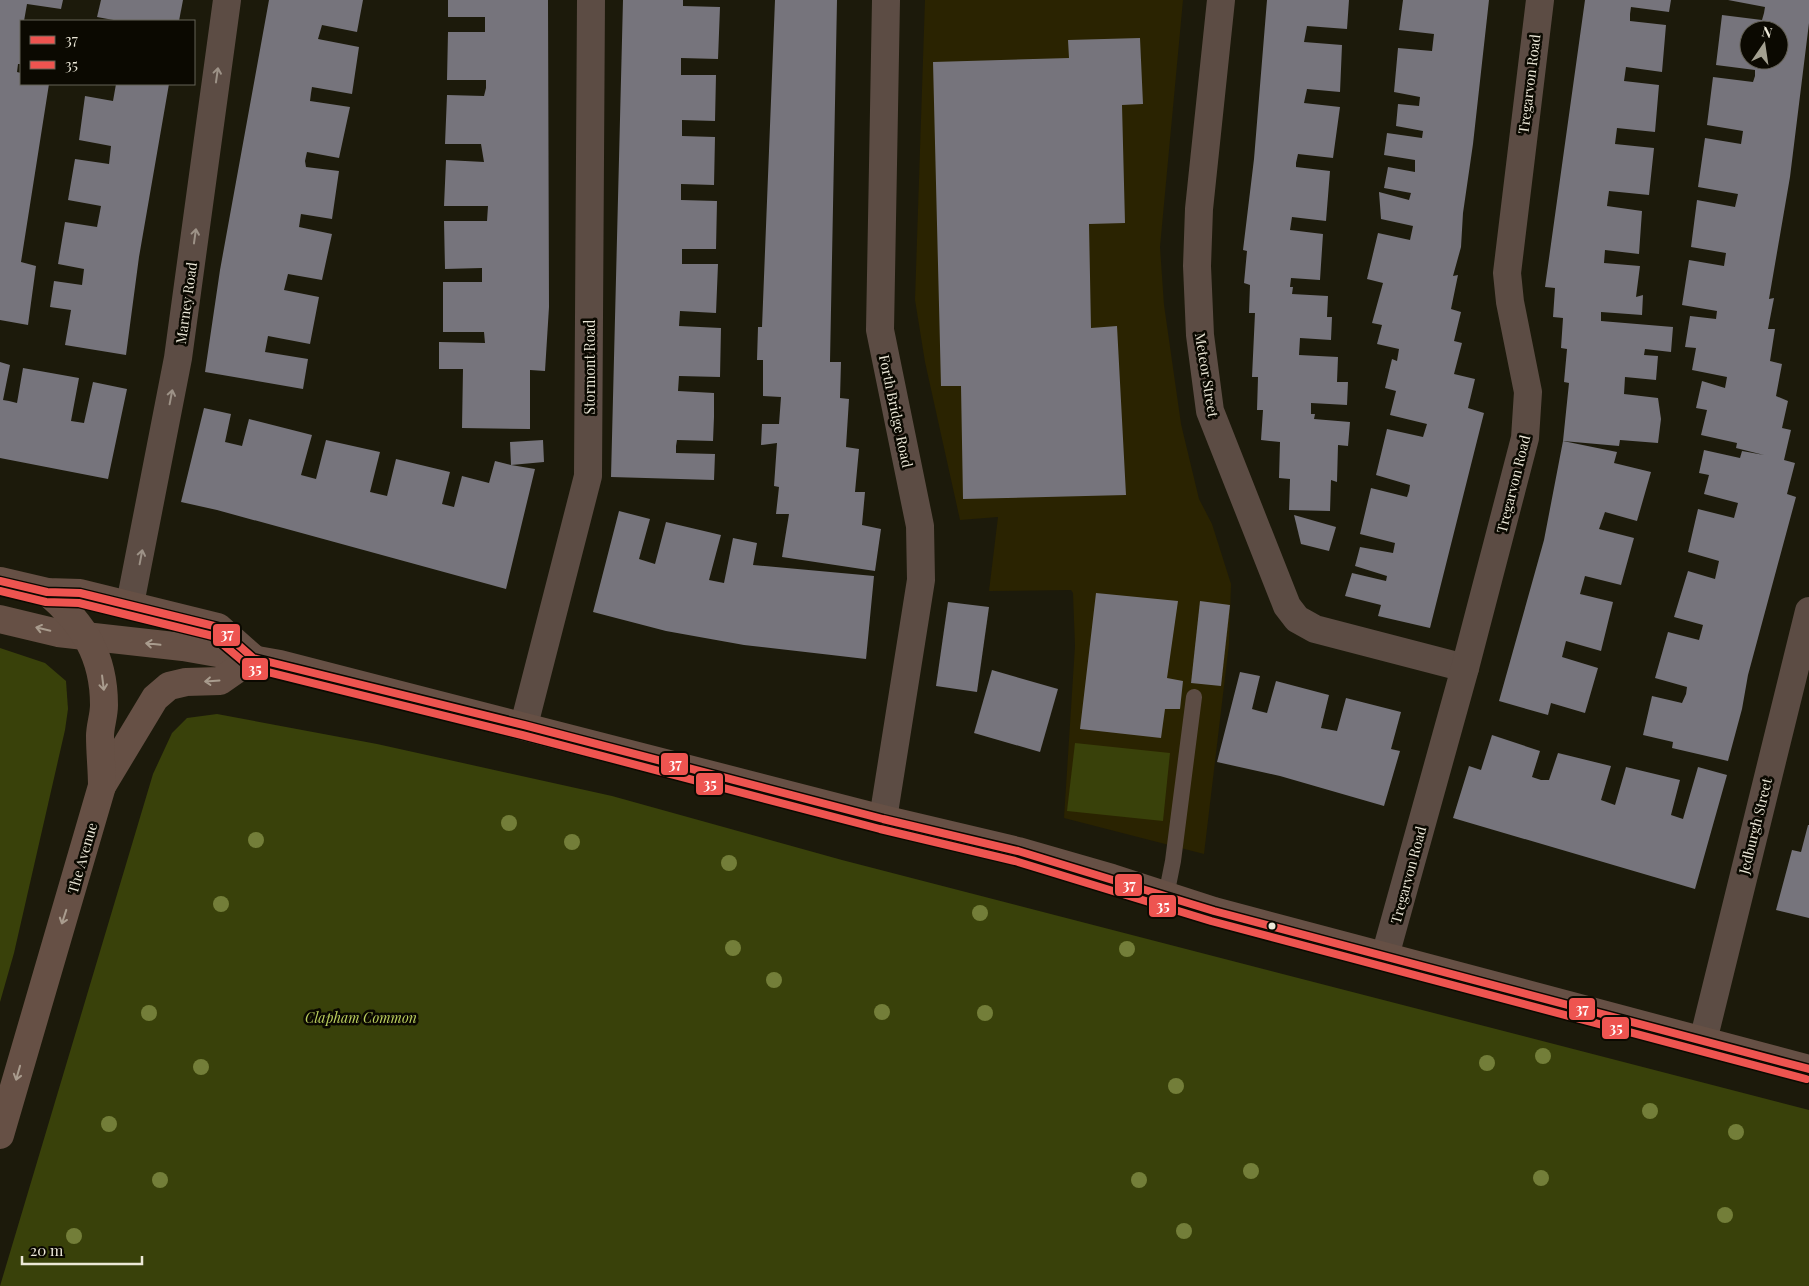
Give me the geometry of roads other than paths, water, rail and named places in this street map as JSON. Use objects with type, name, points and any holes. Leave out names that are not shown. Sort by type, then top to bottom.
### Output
[{"type":"highway","points":[[0,581],[47,592],[80,593],[218,627],[253,658]]},
{"type":"highway","name":"The Avenue","points":[[0,1135],[102,786],[100,734],[104,708],[103,680],[98,659],[87,637],[68,610],[47,592]]},
{"type":"highway","points":[[0,620],[58,633],[166,645],[253,658],[524,725],[883,819],[1018,851],[1214,911],[1809,1069]]},
{"type":"highway","points":[[102,786],[155,698],[170,686],[186,682],[220,681],[253,658]]},
{"type":"street","name":"Marney Road","points":[[130,604],[178,358],[227,0]]},
{"type":"street","name":"Stormont Road","points":[[524,725],[588,476],[591,0]]},
{"type":"street","name":"Forth Bridge Road","points":[[883,819],[921,580],[920,526],[880,330],[886,0]]},
{"type":"street","name":"Meteor Street","points":[[1221,0],[1199,209],[1197,266],[1200,335],[1210,411],[1287,606],[1297,619],[1315,629],[1345,638],[1465,668]]},
{"type":"street","name":"Tregarvon Road","points":[[1385,956],[1465,668],[1525,438],[1528,392],[1510,302],[1508,273],[1540,0]]},
{"type":"street","name":"Jedburgh Street","points":[[1703,1041],[1809,611]]},
{"type":"lane","points":[[1166,896],[1173,862],[1194,697]]},
{"type":"park label","name":"Clapham Common","points":[[361,1017]]}]
